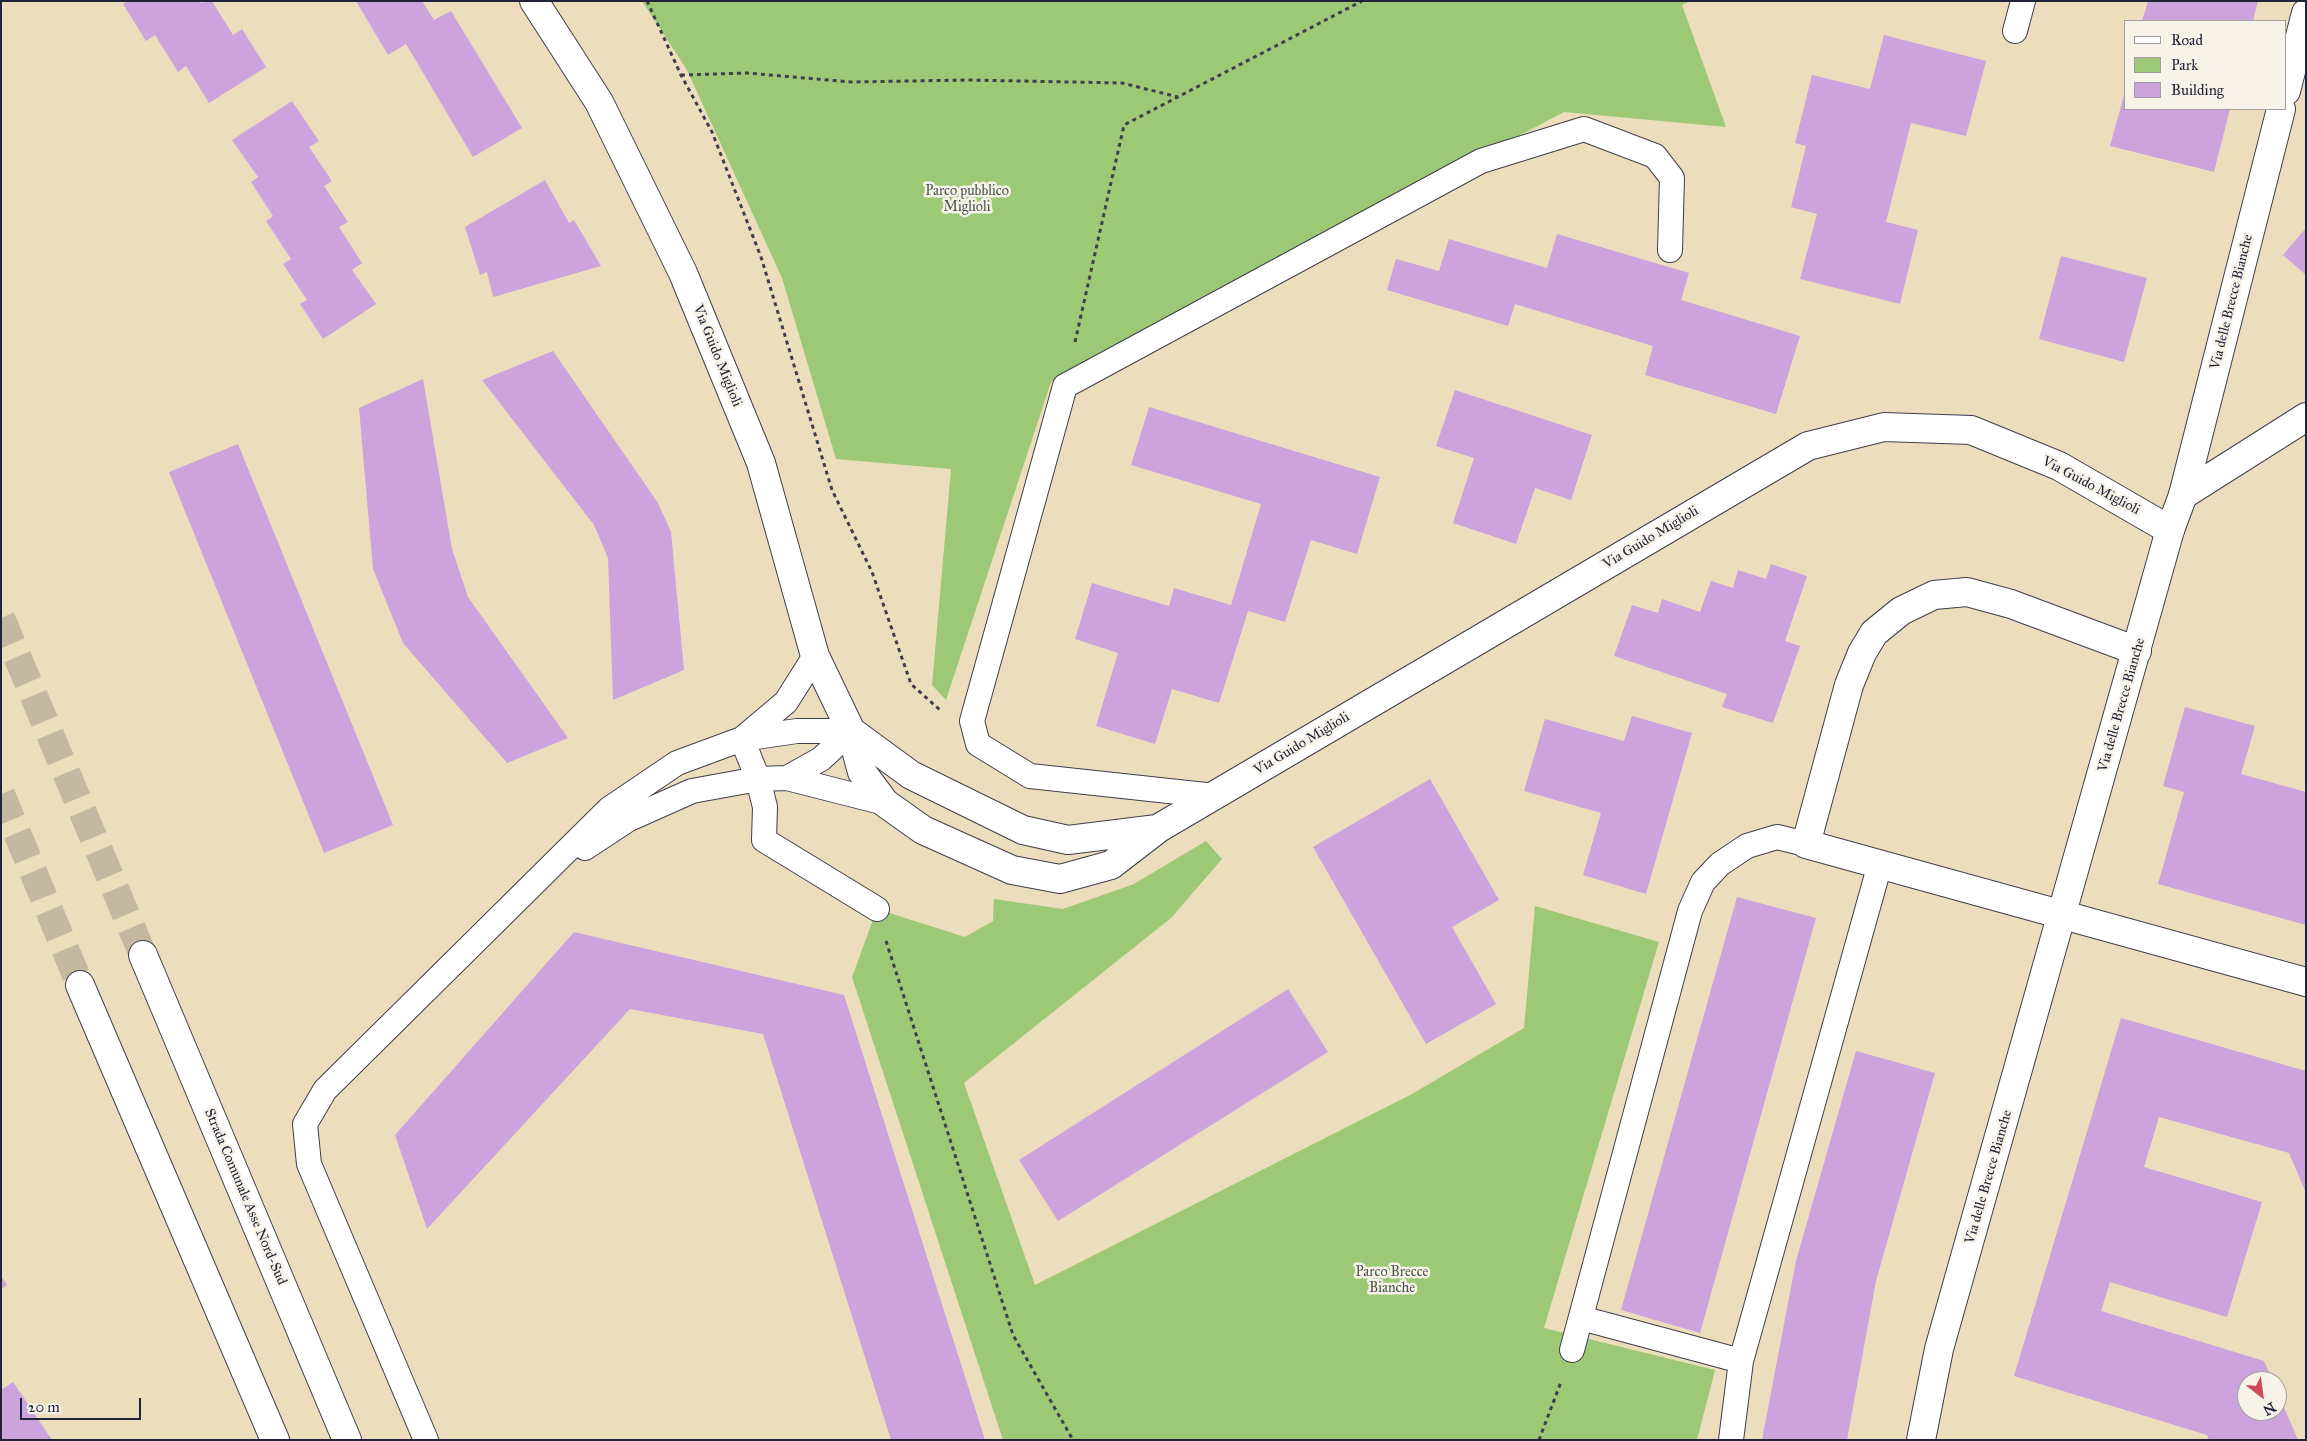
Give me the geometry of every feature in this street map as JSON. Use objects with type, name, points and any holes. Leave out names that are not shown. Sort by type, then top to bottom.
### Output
[{"type":"main road","name":"Via Guido Miglioli","points":[[534,1],[599,102],[683,272],[760,463],[815,656],[851,731],[862,772],[885,803],[923,830],[1012,870],[1060,879],[1111,865],[1159,828],[1808,446],[1884,427],[1971,430],[2059,466],[2170,530]]},
{"type":"main road","points":[[2287,87],[2306,12]]},
{"type":"main road","name":"Via delle Brecce Bianche","points":[[1921,1440],[1939,1349],[2063,915],[2170,530],[2183,495],[2281,110]]},
{"type":"main road","points":[[2183,495],[2306,417]]},
{"type":"main road","points":[[2137,651],[2011,604],[1967,592],[1934,595],[1901,611],[1874,633],[1862,653],[1849,685],[1806,844],[2306,982]]},
{"type":"main road","name":"Via Guido Miglioli","points":[[851,731],[911,774],[1023,830],[1068,840],[1159,828]]},
{"type":"main road","name":"Strada Comunale Asse Nord-Sud","points":[[143,955],[347,1440]]},
{"type":"main road","points":[[80,985],[275,1440]]},
{"type":"lane","points":[[2015,31],[2023,1]]},
{"type":"lane","points":[[1215,796],[1030,776],[978,744],[972,721],[1064,386],[1481,161],[1584,129],[1655,156],[1672,178],[1670,250]]},
{"type":"lane","points":[[742,739],[786,702],[815,656]]},
{"type":"lane","points":[[426,1440],[309,1164],[305,1124],[325,1090],[609,809],[677,763],[742,739],[797,731],[851,731]]},
{"type":"lane","points":[[787,778],[821,759],[851,731]]},
{"type":"lane","points":[[742,739],[758,780],[765,807],[764,840],[877,909]]},
{"type":"lane","points":[[542,877],[629,819],[692,791],[758,780],[787,778],[885,803]]},
{"type":"lane","points":[[1572,1350],[1690,911],[1703,882],[1720,864],[1747,846],[1777,837],[1806,844]]},
{"type":"lane","points":[[1731,1440],[1741,1361],[1880,864]]},
{"type":"lane","points":[[1581,1318],[1741,1361]]},
{"type":"path","points":[[647,1],[681,75],[712,132],[761,257],[832,490],[872,572],[911,684],[978,744]]},
{"type":"path","points":[[1064,386],[1124,125],[1362,1]]},
{"type":"path","points":[[681,75],[747,73],[851,82],[968,80],[1122,83],[1179,97]]},
{"type":"path","points":[[877,909],[1013,1335],[1073,1440]]},
{"type":"path","points":[[1539,1440],[1572,1350]]},
{"type":"green space","name":"Parco pubblico Miglioli","points":[[642,1],[1690,1],[1682,5],[1726,127],[1564,112],[1051,382],[946,700],[932,685],[951,469],[836,459],[782,278],[687,70]]},
{"type":"green space","name":"Parco Brecce Bianche","points":[[1206,841],[1222,859],[1171,918],[964,1083],[1035,1285],[1412,1094],[1524,1028],[1535,906],[1659,942],[1544,1328],[1715,1370],[1697,1440],[1003,1440],[852,977],[877,909],[965,937],[993,921],[994,899],[1063,909],[1134,884]]},
{"type":"building","points":[[127,1],[200,1],[201,3],[212,1],[233,35],[242,29],[266,67],[209,103],[186,66],[178,72],[155,35],[146,41],[123,4]]},
{"type":"building","points":[[356,1],[422,1],[434,20],[451,11],[522,128],[473,157],[406,44],[388,55]]},
{"type":"building","points":[[2148,1],[2258,1],[2253,20],[2142,20]]},
{"type":"building","points":[[1884,35],[1986,61],[1966,136],[1911,123],[1886,222],[1918,230],[1900,304],[1800,279],[1817,214],[1791,207],[1806,146],[1795,143],[1812,75],[1870,89]]},
{"type":"building","points":[[2124,95],[2124,110],[2230,110],[2214,172],[2110,146]]},
{"type":"building","points":[[292,101],[319,141],[309,147],[332,181],[324,186],[348,222],[339,227],[362,263],[352,270],[376,304],[323,339],[300,304],[307,300],[283,264],[291,259],[266,221],[273,216],[251,182],[258,177],[232,140]]},
{"type":"building","points":[[545,180],[569,223],[574,220],[601,266],[493,297],[487,272],[480,275],[465,227]]},
{"type":"building","points":[[2306,228],[2306,275],[2283,255]]},
{"type":"building","points":[[1557,234],[1689,273],[1681,300],[1800,336],[1776,414],[1645,375],[1653,346],[1515,304],[1508,326],[1387,290],[1396,259],[1439,271],[1449,239],[1547,268]]},
{"type":"building","points":[[2061,256],[2147,278],[2124,362],[2039,339]]},
{"type":"building","points":[[553,351],[658,503],[671,532],[684,670],[613,700],[608,558],[594,525],[482,380]]},
{"type":"building","points":[[423,379],[452,549],[468,597],[568,738],[507,763],[403,643],[373,569],[359,408]]},
{"type":"building","points":[[1455,390],[1592,435],[1571,500],[1535,488],[1516,544],[1453,523],[1474,458],[1436,446]]},
{"type":"building","points":[[1149,407],[1380,477],[1357,554],[1311,540],[1285,622],[1248,611],[1219,703],[1172,689],[1155,744],[1096,726],[1118,653],[1075,639],[1092,583],[1169,606],[1174,588],[1231,605],[1261,504],[1131,465]]},
{"type":"building","points":[[238,444],[393,825],[324,853],[169,472]]},
{"type":"building","points":[[1771,564],[1807,576],[1785,641],[1800,646],[1773,723],[1722,707],[1727,694],[1614,656],[1632,605],[1658,613],[1662,599],[1700,612],[1711,581],[1733,588],[1738,570],[1766,579]]},
{"type":"building","points":[[2185,707],[2255,726],[2241,774],[2306,792],[2306,925],[2158,884],[2184,792],[2163,786]]},
{"type":"building","points":[[1632,716],[1692,733],[1646,894],[1583,875],[1601,813],[1524,791],[1545,719],[1624,741]]},
{"type":"building","points":[[1430,779],[1499,900],[1452,927],[1496,1004],[1426,1044],[1313,847]]},
{"type":"building","points":[[1737,897],[1816,918],[1700,1333],[1621,1310]]},
{"type":"building","points":[[574,932],[844,995],[985,1440],[891,1440],[763,1034],[630,1009],[427,1229],[395,1135]]},
{"type":"building","points":[[1288,989],[1328,1052],[1058,1221],[1019,1160]]},
{"type":"building","points":[[2121,1018],[2306,1071],[2306,1193],[2289,1153],[2159,1117],[2144,1167],[2262,1202],[2227,1317],[2110,1282],[2101,1311],[2264,1361],[2268,1371],[2237,1371],[2237,1421],[2287,1421],[2287,1414],[2298,1440],[2209,1440],[2207,1435],[2014,1376]]},
{"type":"building","points":[[1856,1051],[1935,1073],[1876,1281],[1847,1440],[1762,1440],[1796,1261]]},
{"type":"building","points":[[1,1276],[7,1285],[1,1289]]},
{"type":"building","points":[[13,1382],[52,1440],[1,1440],[1,1390]]},
{"type":"tunnel","points":[[1,618],[143,955]]},
{"type":"tunnel","points":[[1,794],[80,985]]}]
